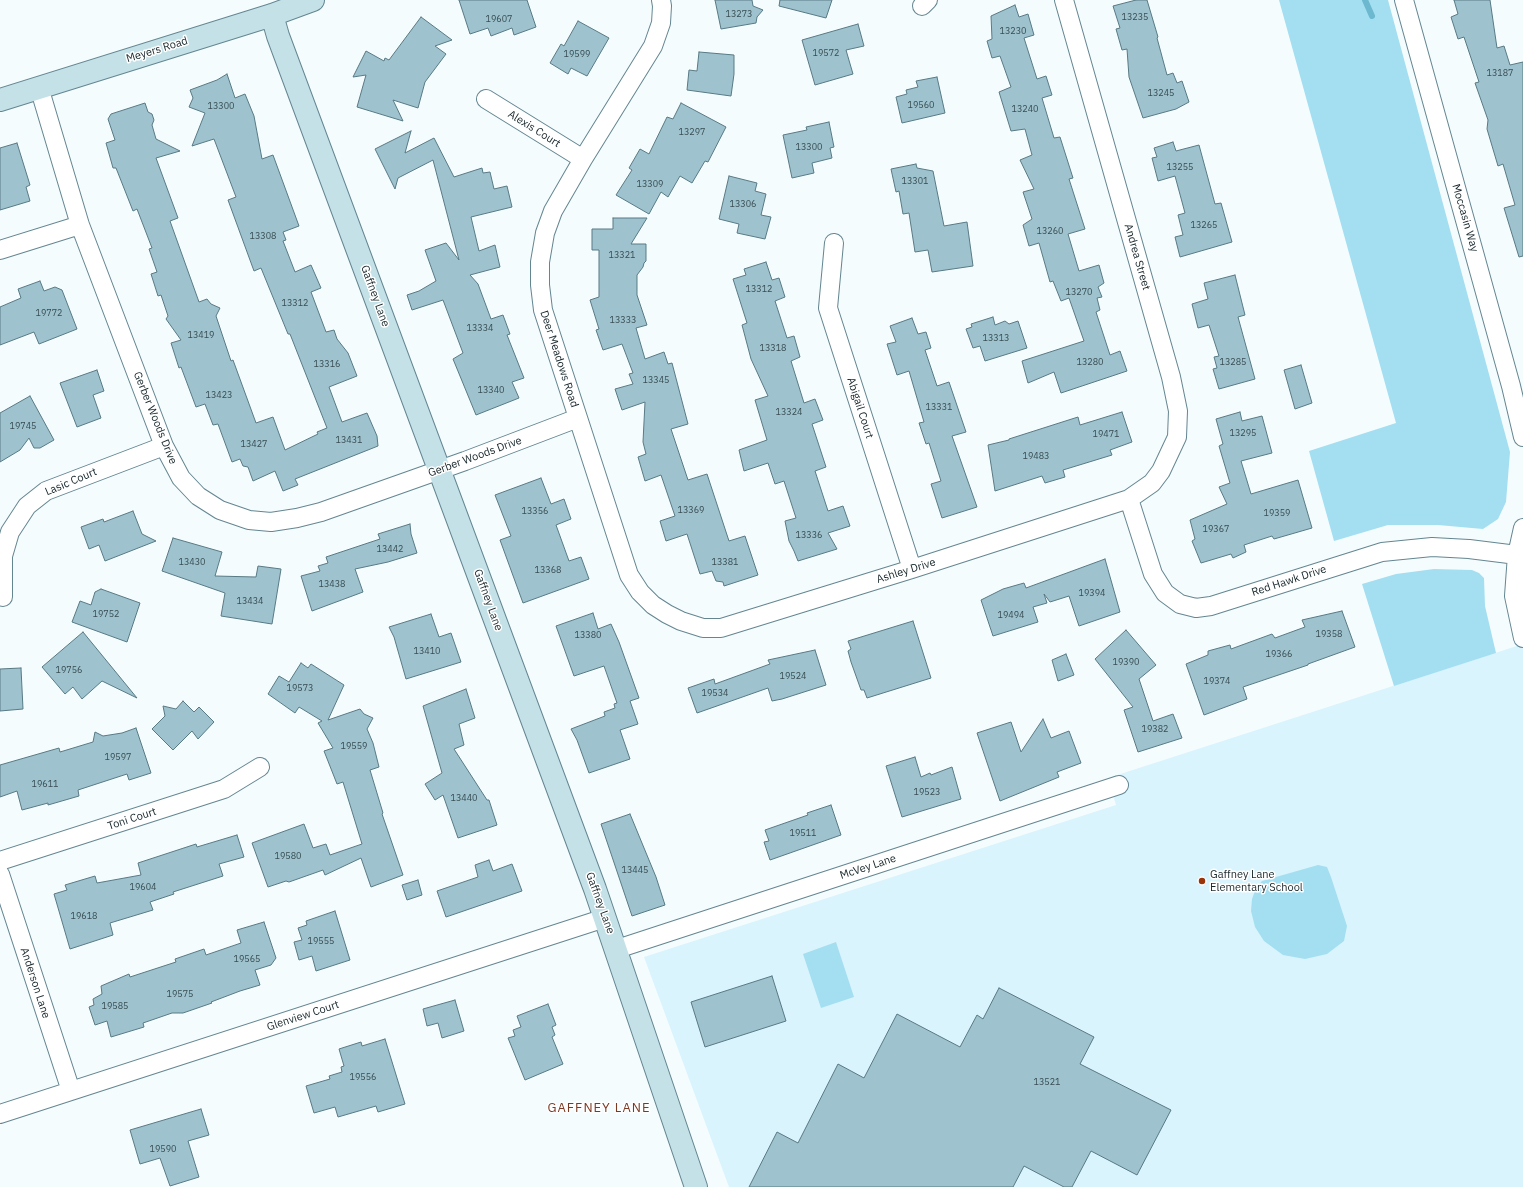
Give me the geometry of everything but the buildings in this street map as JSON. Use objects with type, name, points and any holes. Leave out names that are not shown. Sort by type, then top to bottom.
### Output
[{"type":"street","name":"Meyers Road","points":[[0,100],[272,15],[313,0]]},
{"type":"street","name":"Deer Meadows Road","points":[[661,0],[661,23],[653,46],[583,159],[553,211],[545,233],[540,262],[540,285],[543,310],[629,575],[640,592],[653,605],[681,621]]},
{"type":"street","name":"Andrea Street","points":[[1064,0],[1171,378],[1178,411],[1177,437],[1161,471],[1152,484],[1129,499]]},
{"type":"street","name":"Moccasin Way","points":[[1404,0],[1511,386],[1523,438]]},
{"type":"street","name":"Gaffney Lane","points":[[272,15],[278,36],[605,918],[696,1187]]},
{"type":"street","name":"Gerber Woods Drive","points":[[39,88],[80,225],[164,446],[181,478],[198,496],[220,510],[249,520],[272,522],[321,512],[578,418]]},
{"type":"street","name":"Alexis Court","points":[[486,99],[583,159]]},
{"type":"street","points":[[0,250],[80,225]]},
{"type":"street","name":"Abigail Court","points":[[834,243],[828,308],[912,569]]},
{"type":"street","name":"Lasic Court","points":[[3,597],[3,556],[10,532],[27,506],[46,491],[164,446]]},
{"type":"street","name":"Red Hawk Drive","points":[[1129,499],[1153,574],[1166,593],[1180,604],[1196,608],[1211,606],[1382,552],[1432,547],[1469,549],[1517,555]]},
{"type":"street","name":"Ashley Drive","points":[[681,621],[703,628],[721,628],[912,569],[1129,499]]},
{"type":"street","points":[[1523,528],[1517,555],[1514,596],[1523,638]]},
{"type":"street","name":"Toni Court","points":[[0,861],[224,789],[260,767]]},
{"type":"street","name":"McVey Lane","points":[[616,949],[1119,785]]},
{"type":"street","name":"Anderson Lane","points":[[0,874],[71,1091]]},
{"type":"street","name":"Glenview Court","points":[[0,1114],[605,918]]},
{"type":"shaded area","points":[[1279,0],[1388,0],[1510,452],[1506,502],[1498,519],[1483,529],[1438,525],[1388,525],[1334,541],[1309,451],[1396,423]]},
{"type":"shaded area","points":[[1434,569],[1472,570],[1479,573],[1484,578],[1485,606],[1496,653],[1394,686],[1362,584],[1396,574]]},
{"type":"shaded area","name":"Gaffney Lane Elementary School","points":[[1523,644],[1523,1187],[729,1187],[644,957],[1116,805],[1108,778]]},
{"type":"shaded area","points":[[1318,865],[1327,867],[1331,877],[1347,926],[1344,941],[1327,954],[1305,959],[1283,955],[1264,941],[1255,927],[1251,911],[1252,899],[1256,888],[1262,881]]},
{"type":"shaded area","points":[[836,942],[854,997],[821,1008],[803,954]]},
{"type":"waterway","points":[[1365,0],[1372,16]]},
{"type":"place","name":"Gaffney Lane Elementary School","points":[[1202,881]]},
{"type":"district","name":"GAFFNEY LANE","points":[[599,1108]]}]
